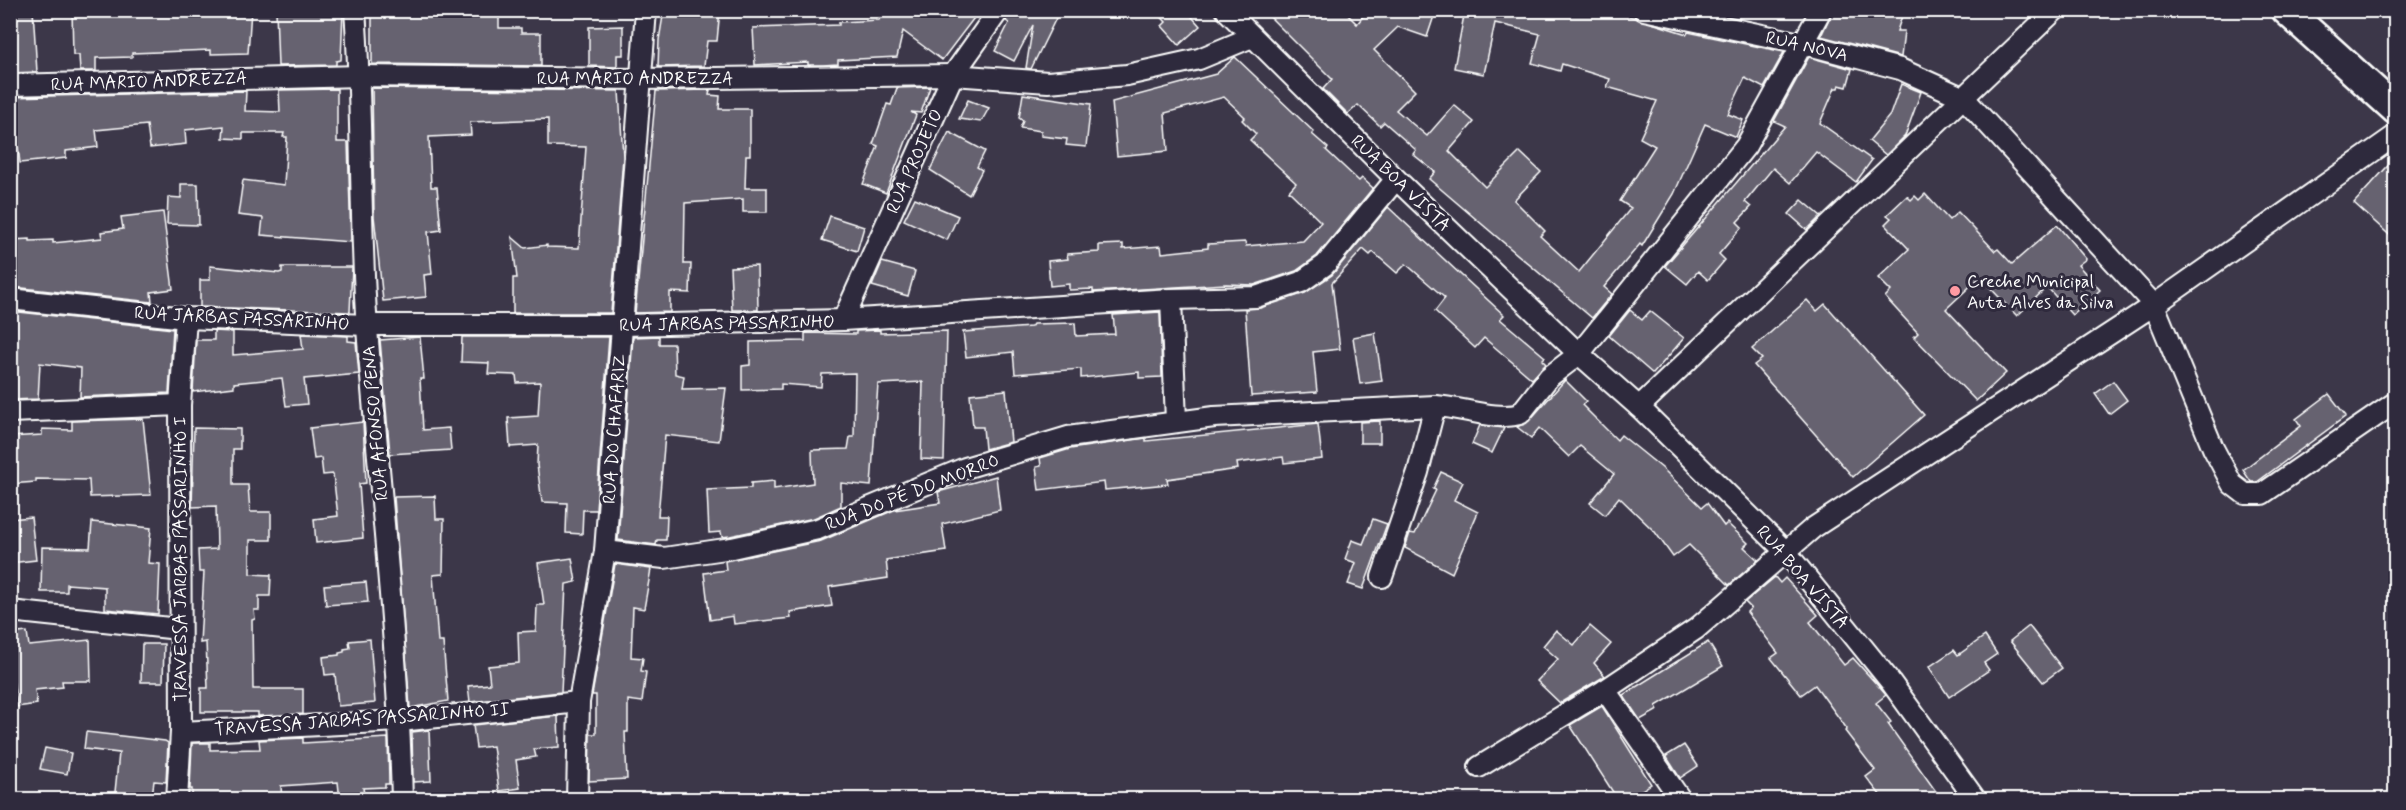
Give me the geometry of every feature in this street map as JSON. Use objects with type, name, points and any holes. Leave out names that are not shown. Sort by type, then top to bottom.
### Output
[{"type":"main road","points":[[2286,10],[2396,110]]},
{"type":"street","name":"RUA AFONSO PENA","points":[[355,10],[360,76],[367,325],[400,721],[402,800]]},
{"type":"street","name":"RUA DO CHAFARIZ","points":[[577,800],[579,702],[605,551],[646,10]]},
{"type":"street","name":"RUA PROJETO","points":[[843,320],[953,75],[999,10]]},
{"type":"street","name":"RUA BOA VISTA","points":[[1226,10],[1396,178],[1578,354],[1639,407],[1786,552],[1890,681],[1976,800]]},
{"type":"street","name":"RUA NOVA","points":[[1644,10],[1805,44],[1900,69],[1964,98]]},
{"type":"street","points":[[1578,354],[1746,146],[1805,44],[1821,10]]},
{"type":"street","points":[[1639,407],[2055,10]]},
{"type":"street","name":"RUA MARIO ANDREZZA","points":[[10,85],[360,76],[641,79],[953,75],[1048,82],[1127,75],[1199,59],[1252,37]]},
{"type":"street","points":[[1964,98],[2154,304],[2213,448],[2232,484],[2245,494],[2262,494],[2396,402]]},
{"type":"street","points":[[1479,767],[1605,690],[1696,629],[1813,528],[2154,304],[2396,135]]},
{"type":"street","name":"RUA JARBAS PASSARINHO","points":[[10,299],[186,318],[367,325],[622,325],[843,320],[1171,299],[1256,297],[1301,282],[1325,265],[1396,178]]},
{"type":"street","points":[[1171,299],[1176,421]]},
{"type":"street","name":"TRAVESSA JARBAS PASSARINHO I","points":[[177,800],[181,732],[180,405],[186,318]]},
{"type":"street","name":"RUA DO PÉ DO MORRO","points":[[605,551],[664,558],[818,529],[965,468],[1068,437],[1176,421],[1290,411],[1435,406],[1457,407],[1501,416],[1520,414],[1549,377],[1578,354]]},
{"type":"street","points":[[10,412],[180,405]]},
{"type":"street","points":[[1382,577],[1415,483],[1435,406]]},
{"type":"street","points":[[10,611],[179,629]]},
{"type":"street","points":[[1605,690],[1681,800]]},
{"type":"street","name":"TRAVESSA JARBAS PASSARINHO II","points":[[181,732],[400,721],[579,702]]},
{"type":"building","points":[[10,10],[33,10],[37,72],[10,73]]},
{"type":"building","points":[[72,10],[251,10],[248,53],[211,54],[211,50],[132,53],[132,57],[96,58],[96,71],[80,71],[79,55],[73,55]]},
{"type":"building","points":[[276,10],[343,10],[341,60],[336,61],[336,65],[278,66]]},
{"type":"building","points":[[372,10],[499,10],[499,28],[521,28],[521,33],[541,33],[541,66],[372,64]]},
{"type":"building","points":[[664,10],[720,10],[717,41],[707,41],[704,66],[658,67],[659,40]]},
{"type":"building","points":[[875,10],[980,10],[942,60],[903,31],[897,57],[838,60],[838,64],[823,65],[808,65],[808,62],[755,65],[753,28],[839,25],[839,22],[879,20],[881,15]]},
{"type":"building","points":[[1011,10],[1060,10],[1031,69],[1026,68],[1033,25],[1014,61],[995,51],[1009,23],[1006,21]]},
{"type":"building","points":[[1155,10],[1186,10],[1200,26],[1179,45],[1162,26],[1166,22]]},
{"type":"building","points":[[1263,10],[1343,10],[1357,24],[1368,10],[1436,10],[1427,37],[1398,27],[1374,50],[1415,91],[1396,110],[1427,136],[1454,105],[1474,122],[1449,151],[1485,187],[1520,152],[1541,172],[1514,200],[1545,231],[1540,236],[1579,272],[1631,208],[1620,201],[1655,146],[1640,138],[1657,101],[1607,87],[1610,79],[1562,64],[1560,71],[1532,63],[1540,34],[1495,23],[1484,74],[1454,68],[1465,10],[1610,10],[1687,34],[1688,32],[1784,52],[1764,88],[1745,78],[1728,114],[1743,120],[1736,137],[1705,124],[1674,194],[1642,246],[1640,244],[1604,287],[1612,294],[1592,318],[1429,179],[1435,172],[1413,154],[1416,150],[1384,122],[1380,126],[1358,105],[1348,114],[1323,89],[1332,79]]},
{"type":"building","points":[[1833,10],[1904,10],[1897,31],[1904,31],[1901,57],[1821,36]]},
{"type":"building","points":[[623,26],[623,55],[617,55],[617,67],[589,66],[589,27]]},
{"type":"building","points":[[1235,57],[1314,132],[1312,134],[1328,148],[1326,150],[1359,181],[1362,178],[1373,188],[1317,256],[1296,271],[1254,285],[1226,284],[1093,292],[1093,289],[1069,290],[1069,284],[1050,286],[1048,261],[1068,259],[1067,254],[1099,252],[1099,245],[1123,244],[1123,249],[1161,246],[1162,253],[1208,248],[1208,244],[1245,242],[1246,246],[1303,241],[1321,222],[1289,191],[1296,183],[1250,140],[1256,134],[1242,120],[1245,117],[1224,97],[1165,113],[1168,151],[1117,156],[1112,102],[1216,74]]},
{"type":"building","points":[[1809,57],[1852,69],[1847,87],[1839,85],[1835,88],[1820,123],[1872,160],[1856,182],[1816,152],[1790,183],[1773,168],[1745,202],[1751,207],[1737,222],[1742,227],[1719,254],[1725,260],[1708,280],[1698,271],[1687,284],[1665,266],[1785,126],[1774,121]]},
{"type":"building","points":[[1901,84],[1921,92],[1905,136],[1886,155],[1869,141],[1890,115]]},
{"type":"building","points":[[930,87],[921,113],[911,112],[916,115],[886,193],[863,184],[878,146],[873,144],[887,104],[891,105],[897,88]]},
{"type":"building","points":[[372,88],[619,91],[623,157],[611,313],[513,313],[513,278],[517,278],[512,237],[525,248],[547,245],[547,247],[579,248],[586,147],[548,146],[548,119],[470,122],[471,135],[429,137],[431,187],[437,187],[441,230],[428,232],[432,274],[424,275],[426,297],[383,301],[374,216]]},
{"type":"building","points":[[337,89],[337,142],[348,142],[351,242],[261,235],[263,218],[238,215],[243,180],[284,185],[287,137],[283,137],[284,133],[243,133],[243,139],[223,138],[224,126],[185,130],[186,144],[150,148],[147,125],[96,130],[98,147],[66,151],[66,158],[20,163],[18,148],[10,149],[10,97],[246,91],[245,111],[280,112],[279,90]]},
{"type":"building","points":[[710,90],[709,95],[720,96],[719,109],[750,109],[750,155],[746,155],[745,188],[767,188],[767,212],[743,212],[743,199],[685,203],[684,264],[691,264],[690,293],[670,292],[670,312],[635,313],[656,91]]},
{"type":"building","points":[[1023,94],[1091,104],[1086,147],[1066,145],[1067,139],[1041,136],[1041,131],[1020,128],[1023,121],[1019,118]]},
{"type":"building","points":[[968,100],[989,108],[981,122],[959,119]]},
{"type":"building","points":[[949,132],[985,151],[977,167],[982,170],[969,195],[930,170]]},
{"type":"building","points":[[2396,157],[2396,241],[2354,203]]},
{"type":"building","points":[[181,184],[198,184],[199,225],[167,224],[168,197],[181,198]]},
{"type":"building","points":[[1925,194],[1949,220],[1958,212],[1995,251],[1998,249],[2012,264],[2057,225],[2086,259],[2078,265],[2100,290],[2072,315],[2047,287],[2017,316],[1980,277],[1946,309],[2006,373],[1976,401],[1914,337],[1918,333],[1885,297],[1891,291],[1878,278],[1909,249],[1885,224],[1891,218],[1887,215],[1907,196],[1911,200],[1915,196],[1919,200]]},
{"type":"building","points":[[915,198],[958,216],[947,240],[904,220]]},
{"type":"building","points":[[1802,200],[1821,216],[1807,230],[1789,214]]},
{"type":"building","points":[[1388,207],[1504,315],[1500,319],[1545,357],[1542,360],[1546,364],[1532,379],[1484,338],[1475,348],[1435,311],[1445,298],[1406,264],[1397,273],[1373,252],[1370,255],[1363,249],[1332,283],[1340,349],[1313,352],[1317,392],[1251,396],[1245,309],[1260,308],[1305,293],[1332,275]]},
{"type":"building","points":[[163,212],[173,289],[151,292],[152,302],[13,287],[10,240],[53,240],[53,243],[102,238],[101,232],[123,229],[121,217]]},
{"type":"building","points":[[830,216],[864,227],[857,251],[822,240]]},
{"type":"building","points":[[882,262],[915,271],[908,296],[872,286]]},
{"type":"building","points":[[210,266],[279,273],[282,272],[282,267],[352,267],[350,312],[200,307],[200,280],[210,280]]},
{"type":"building","points":[[757,266],[758,310],[732,310],[730,267]]},
{"type":"building","points":[[1807,300],[1817,311],[1825,304],[1924,415],[1853,477],[1754,365],[1762,359],[1752,349]]},
{"type":"building","points":[[1630,310],[1642,320],[1650,311],[1684,338],[1653,374],[1609,336]]},
{"type":"building","points":[[10,311],[173,329],[169,393],[80,397],[81,368],[40,363],[38,399],[10,400]]},
{"type":"building","points":[[1160,312],[1162,377],[1139,378],[1139,372],[1081,378],[1081,369],[1015,374],[1013,352],[966,357],[963,332],[1031,327],[1033,324],[1075,323],[1076,336],[1115,334],[1113,315]]},
{"type":"building","points":[[880,330],[880,333],[947,331],[944,460],[921,459],[923,382],[878,384],[871,486],[841,483],[841,506],[814,518],[730,536],[722,537],[721,532],[709,533],[707,490],[751,488],[751,483],[774,481],[774,489],[813,483],[812,450],[848,449],[850,437],[854,437],[855,373],[822,374],[821,387],[781,384],[781,389],[742,390],[742,366],[750,365],[750,342],[805,341],[805,333],[856,334],[856,331]]},
{"type":"building","points":[[214,331],[233,332],[233,355],[303,349],[301,334],[348,336],[348,341],[356,342],[359,374],[304,379],[307,404],[286,406],[282,378],[234,383],[234,387],[193,392],[196,340],[214,340]]},
{"type":"building","points":[[1375,333],[1382,381],[1360,384],[1353,337]]},
{"type":"building","points":[[659,336],[659,344],[674,344],[675,374],[684,376],[682,389],[726,388],[719,441],[665,435],[658,516],[667,516],[666,540],[657,540],[656,545],[618,540],[633,337]]},
{"type":"building","points":[[420,337],[424,379],[420,379],[423,430],[449,428],[451,450],[390,454],[380,340]]},
{"type":"building","points":[[462,337],[609,337],[596,510],[583,510],[582,534],[566,533],[567,503],[542,502],[537,465],[538,445],[510,447],[508,418],[538,416],[540,382],[517,383],[516,375],[488,374],[489,363],[461,362]]},
{"type":"building","points":[[1565,380],[1586,401],[1582,405],[1617,440],[1621,435],[1662,468],[1702,507],[1707,503],[1724,526],[1727,523],[1748,543],[1744,547],[1758,560],[1729,585],[1689,545],[1673,557],[1655,532],[1619,497],[1605,515],[1590,503],[1614,474],[1580,446],[1569,457],[1539,428],[1531,438],[1517,427],[1529,421]]},
{"type":"building","points":[[2113,381],[2127,400],[2109,414],[2095,394]]},
{"type":"building","points":[[1006,390],[1011,442],[985,449],[983,427],[973,427],[970,394]]},
{"type":"building","points":[[2329,394],[2346,416],[2257,482],[2251,482],[2243,470],[2301,426],[2296,419]]},
{"type":"building","points":[[143,419],[151,495],[90,497],[89,480],[36,479],[36,482],[10,484],[10,437],[42,435],[42,429],[72,430],[72,421]]},
{"type":"building","points":[[1380,421],[1380,443],[1360,443],[1360,422]]},
{"type":"building","points":[[363,422],[366,483],[359,484],[363,538],[316,543],[314,519],[338,516],[333,474],[323,475],[321,458],[314,459],[310,428]]},
{"type":"building","points":[[1318,424],[1322,459],[1284,463],[1283,457],[1237,463],[1238,469],[1167,479],[1168,484],[1105,490],[1104,482],[1039,490],[1036,467],[1041,466],[1040,458],[1070,449],[1146,438],[1146,441]]},
{"type":"building","points":[[1480,425],[1504,428],[1492,453],[1472,444]]},
{"type":"building","points":[[194,428],[240,429],[240,449],[233,449],[233,485],[248,485],[250,512],[271,512],[271,540],[250,540],[250,574],[271,575],[270,596],[259,596],[259,610],[254,610],[255,619],[252,620],[253,689],[303,689],[303,714],[258,716],[258,712],[201,712],[201,688],[208,688],[206,642],[200,643],[204,572],[199,572],[198,550],[217,549],[216,506],[192,507]]},
{"type":"building","points":[[1441,472],[1463,482],[1454,500],[1478,512],[1452,573],[1405,548],[1410,533],[1415,534],[1436,490],[1433,489]]},
{"type":"building","points":[[996,476],[1000,510],[942,524],[946,551],[886,560],[888,578],[829,587],[832,606],[790,612],[791,618],[734,624],[733,616],[710,620],[704,573],[726,570],[725,561],[821,541],[894,510],[940,503],[938,492]]},
{"type":"building","points":[[435,496],[436,519],[444,519],[443,574],[433,575],[438,642],[443,642],[448,701],[410,708],[394,497]]},
{"type":"building","points":[[31,517],[36,560],[10,563],[10,519]]},
{"type":"building","points":[[1373,519],[1387,524],[1363,589],[1348,584],[1356,563],[1345,559],[1352,540],[1363,544]]},
{"type":"building","points":[[92,522],[151,528],[148,563],[160,564],[158,614],[105,609],[105,587],[67,584],[67,592],[41,592],[42,547],[90,548]]},
{"type":"building","points":[[572,558],[576,582],[566,584],[561,692],[470,702],[468,686],[490,684],[488,666],[519,663],[518,632],[536,631],[537,605],[544,605],[538,563]]},
{"type":"building","points":[[615,564],[651,569],[644,609],[633,607],[631,657],[643,658],[641,671],[646,672],[642,702],[628,700],[628,732],[625,732],[627,779],[589,781],[590,734],[596,734],[596,695],[592,695]]},
{"type":"building","points":[[1775,577],[1780,583],[1785,578],[1818,615],[1810,622],[1844,665],[1853,658],[1886,695],[1876,703],[1891,722],[1888,724],[1942,800],[1884,800],[1866,777],[1875,770],[1845,731],[1847,729],[1815,685],[1801,695],[1771,658],[1778,653],[1747,612],[1751,608],[1745,602]]},
{"type":"building","points":[[366,582],[368,602],[326,605],[324,585]]},
{"type":"building","points":[[1590,626],[1611,644],[1594,663],[1605,676],[1560,703],[1537,681],[1558,659],[1543,646],[1556,630],[1574,645]]},
{"type":"building","points":[[2029,626],[2062,668],[2043,682],[2010,641]]},
{"type":"building","points":[[27,632],[29,646],[90,640],[91,681],[62,681],[63,687],[35,690],[37,704],[17,707],[10,659],[10,634]]},
{"type":"building","points":[[1985,636],[1997,654],[1984,663],[1989,670],[1949,697],[1929,667],[1954,650],[1958,655]]},
{"type":"building","points":[[370,639],[375,703],[338,706],[335,674],[325,675],[323,657],[344,652],[344,649],[350,648],[349,641]]},
{"type":"building","points":[[1708,642],[1723,666],[1656,706],[1658,710],[1640,720],[1623,695]]},
{"type":"building","points":[[142,644],[164,644],[163,682],[141,682]]},
{"type":"building","points":[[1602,706],[1651,784],[1639,792],[1643,800],[1618,800],[1570,725]]},
{"type":"building","points":[[558,716],[559,747],[534,749],[536,757],[516,760],[520,788],[499,791],[493,746],[476,748],[473,725]]},
{"type":"building","points":[[429,730],[431,781],[413,782],[412,732]]},
{"type":"building","points":[[86,732],[165,741],[168,743],[166,782],[154,781],[152,796],[115,792],[119,753],[84,749]]},
{"type":"building","points":[[303,738],[303,743],[388,738],[389,784],[385,784],[385,787],[363,788],[365,800],[340,800],[338,782],[281,786],[282,800],[192,800],[192,789],[190,789],[192,743],[210,743],[210,750],[260,749],[259,740]]},
{"type":"building","points":[[1684,745],[1698,766],[1680,778],[1666,756]]},
{"type":"building","points":[[45,748],[71,753],[67,774],[40,769]]},
{"type":"place","name":"Creche Municipal Auta Alves da Silva","points":[[1955,291]]}]
